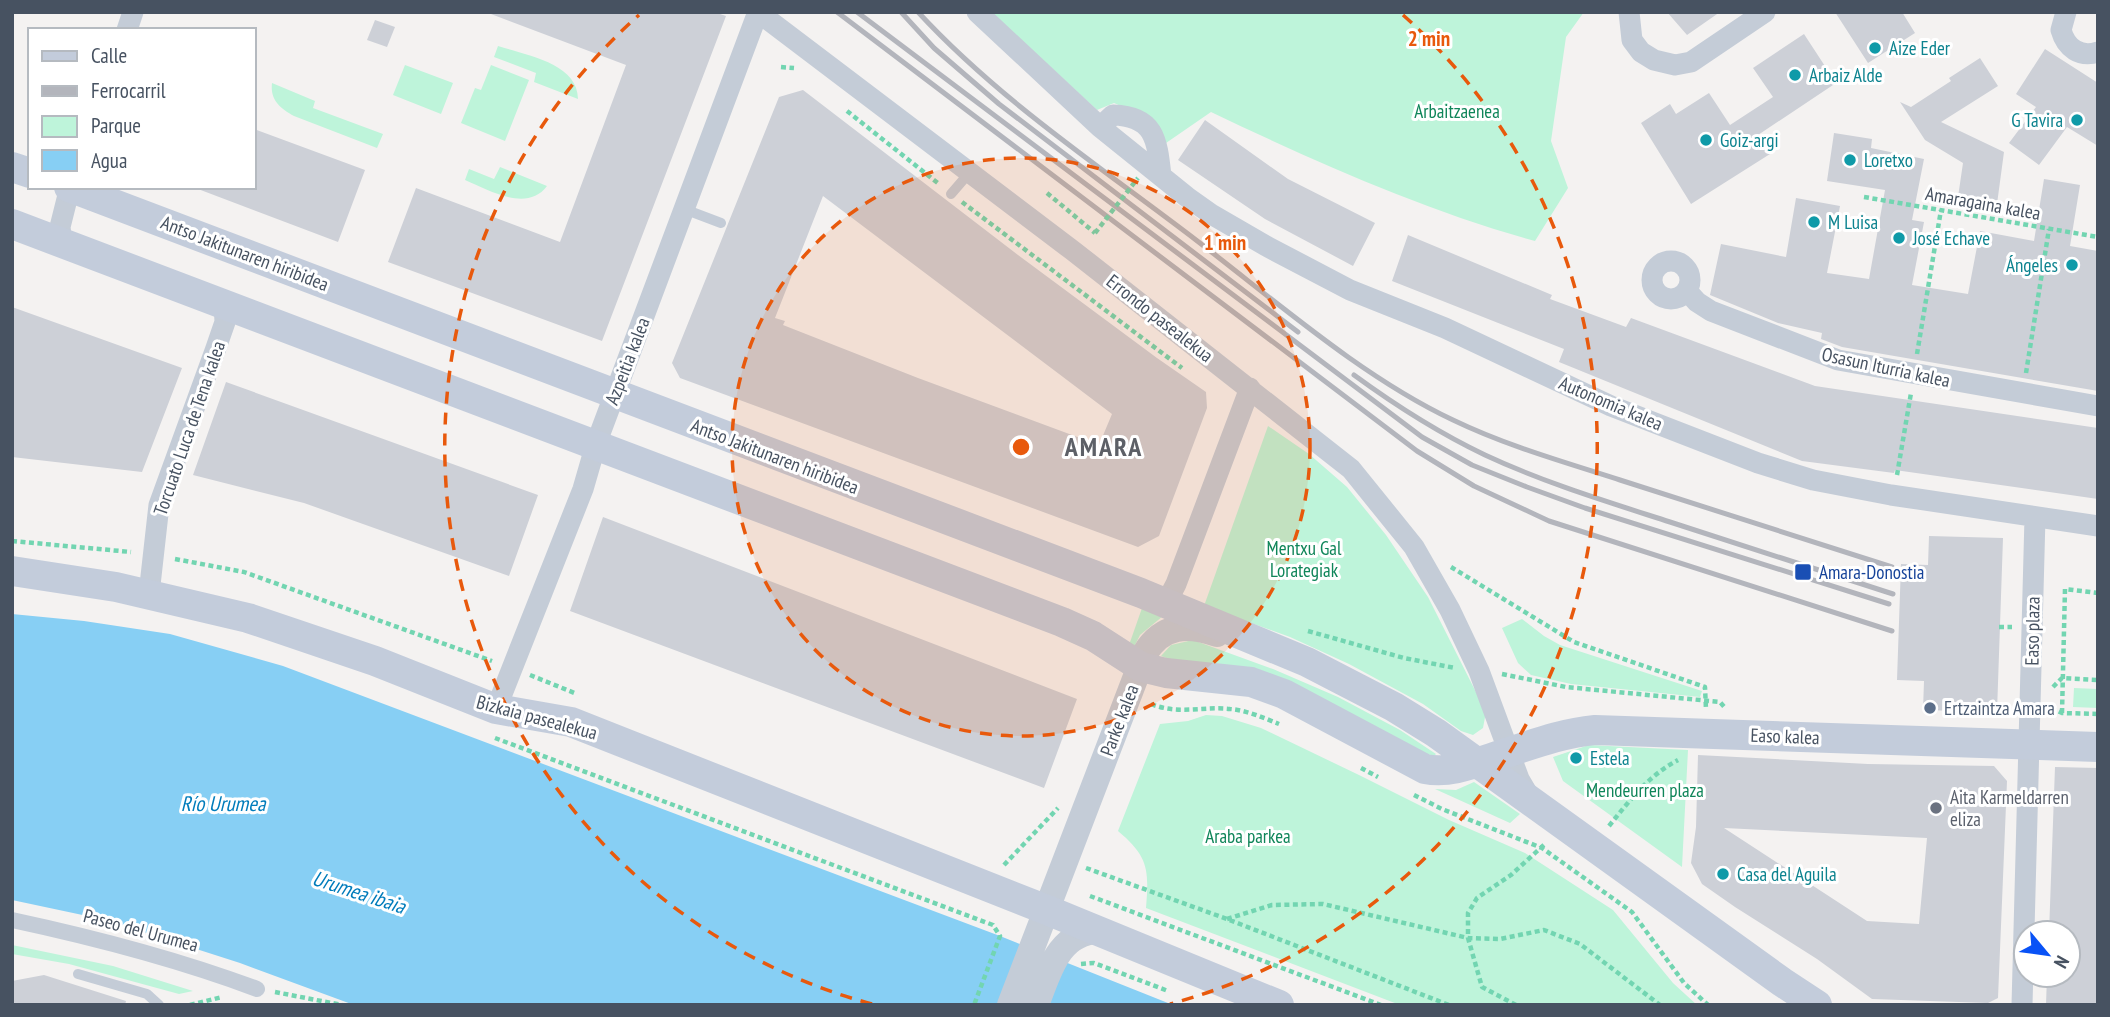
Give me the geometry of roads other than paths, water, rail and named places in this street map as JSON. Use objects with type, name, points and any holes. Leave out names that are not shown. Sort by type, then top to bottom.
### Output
[{"type":"main road","name":"Antso Jakitunaren hiribidea","points":[[75,189],[1166,603],[1263,643],[1351,683],[1426,726],[1538,805]]},
{"type":"main road","points":[[12,224],[1062,622],[1093,636],[1140,666],[1166,673],[1251,682],[1294,699],[1414,765],[1437,771],[1460,768],[1472,758]]},
{"type":"main road","name":"Bizkaia pasealekua","points":[[12,571],[149,594],[248,618],[312,638],[494,722],[571,722],[1056,884],[1100,931],[1279,1005]]},
{"type":"main road","name":"Easo kalea","points":[[1472,758],[1509,752],[1560,735],[1586,730],[2098,747]]},
{"type":"main road","points":[[1538,805],[1817,1005]]},
{"type":"street","name":"Errondo pasealekua","points":[[758,12],[970,172],[1351,469],[1408,540],[1450,610],[1497,719]]},
{"type":"street","name":"Azpeitia kalea","points":[[494,722],[583,489],[596,444],[758,12]]},
{"type":"street","name":"Autonomia kalea","points":[[977,12],[1100,127],[1211,214],[1350,290],[1445,328],[1611,406],[1758,463],[1813,480],[1891,495],[2098,526]]},
{"type":"street","points":[[1629,12],[1632,40],[1641,52],[1654,60],[1675,65],[1691,62],[1765,12]]},
{"type":"street","points":[[2066,12],[2061,30],[2068,46],[2083,54],[2098,52]]},
{"type":"street","points":[[1100,127],[1113,116],[1133,116],[1147,126],[1157,146],[1161,176]]},
{"type":"street","points":[[62,243],[60,227],[70,189]]},
{"type":"street","name":"Osasun Iturria kalea","points":[[1688,292],[1711,311],[1822,355],[1854,364],[2098,406]]},
{"type":"street","name":"Torcuato Luca de Tena kalea","points":[[149,594],[159,505],[225,322],[224,304]]},
{"type":"street","points":[[1166,603],[1176,584],[1250,388]]},
{"type":"street","name":"Easo plaza","points":[[2022,1005],[2035,517]]},
{"type":"street","name":"Parke kalea","points":[[1054,957],[1056,884],[1140,666],[1151,644],[1159,636],[1181,627],[1204,629],[1244,644],[1263,643]]},
{"type":"street","points":[[1472,758],[1489,743],[1497,719]]},
{"type":"street","points":[[1497,719],[1519,779],[1538,805]]},
{"type":"street","name":"Paseo del Urumea","points":[[12,920],[191,964],[257,989]]},
{"type":"street","points":[[1010,1005],[1073,938],[1081,933],[1100,931]]},
{"type":"street","points":[[1036,1005],[1054,957]]},
{"type":"lane","points":[[951,194],[970,172]]},
{"type":"lane","points":[[684,209],[722,223]]},
{"type":"lane","points":[[78,974],[147,994],[159,1005]]},
{"type":"water","name":"Río Urumea","points":[[12,614],[170,634],[283,666],[1000,936],[1173,1005],[354,1005],[240,963],[106,920],[12,900]]},
{"type":"railway","points":[[837,12],[1417,451],[1474,486],[1549,521],[1892,631]]},
{"type":"railway","points":[[857,12],[1422,437],[1472,465],[1585,508],[1889,604]]},
{"type":"railway","points":[[901,12],[934,48],[999,104],[1298,332]]},
{"type":"railway","points":[[918,12],[982,75],[1052,132],[1321,337],[1419,402],[1473,429],[1536,453],[1892,567]]},
{"type":"railway","points":[[1354,375],[1401,408],[1451,437],[1531,474],[1893,594]]},
{"type":"place","name":"Aize Eder","points":[[1875,48]]},
{"type":"place","name":"Arbaiz Alde","points":[[1795,75]]},
{"type":"place","name":"G Tavira","points":[[2077,120]]},
{"type":"place","name":"Goiz-argi","points":[[1706,140]]},
{"type":"place","name":"Loretxo","points":[[1850,160]]},
{"type":"place","name":"M Luisa","points":[[1814,222]]},
{"type":"place","name":"José Echave","points":[[1899,238]]},
{"type":"place","name":"Ángeles","points":[[2072,265]]},
{"type":"place","name":"Amara-Donostia","points":[[1803,572]]},
{"type":"place","name":"Ertzaintza Amara","points":[[1930,708]]},
{"type":"place","name":"Estela","points":[[1576,758]]},
{"type":"place","name":"Aita Karmeldarren eliza","points":[[1936,808]]},
{"type":"place","name":"Casa del Aguila","points":[[1723,874]]},
{"type":"district","name":"AMARA","points":[[1104,446]]},
{"type":"park label","name":"Arbaitzaenea","points":[[1457,111]]},
{"type":"park label","name":"Mentxu Gal Lorategiak","points":[[1304,559]]},
{"type":"park label","name":"Mendeurren plaza","points":[[1645,790]]},
{"type":"park label","name":"Araba parkea","points":[[1248,836]]},
{"type":"water label","name":"Urumea ibaia","points":[[359,892]]}]
